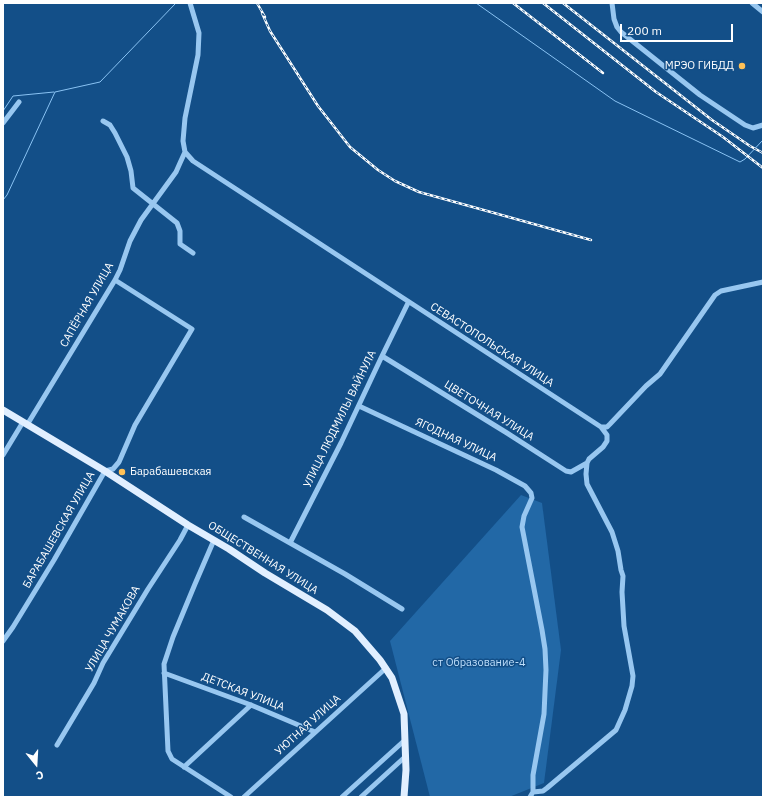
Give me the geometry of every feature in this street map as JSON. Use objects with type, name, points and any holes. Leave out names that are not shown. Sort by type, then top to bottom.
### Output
[{"type":"main road","name":"ОБЩЕСТВЕННАЯ УЛИЦА","points":[[3,410],[105,471],[355,631],[386,668],[392,678],[404,714],[406,740],[404,797]]},
{"type":"street","points":[[185,152],[183,141],[185,118],[196,72],[199,42],[199,33],[190,3]]},
{"type":"street","points":[[612,3],[614,19],[621,32],[700,95],[745,125],[753,128],[763,125]]},
{"type":"street","points":[[752,3],[763,12]]},
{"type":"street","points":[[3,123],[19,102]]},
{"type":"street","points":[[103,121],[110,125],[127,157],[131,171],[133,188],[177,223],[180,231],[180,244],[193,253]]},
{"type":"street","name":"САПЁРНАЯ УЛИЦА","points":[[3,455],[25,424],[115,280],[130,242],[141,220],[176,172],[185,152]]},
{"type":"street","name":"СЕВАСТОПОЛЬСКАЯ УЛИЦА","points":[[185,152],[193,162],[601,427]]},
{"type":"street","name":"БАРАБАШЕВСКАЯ УЛИЦА","points":[[3,641],[54,560],[105,471],[112,469],[119,462],[135,425],[192,329],[115,280]]},
{"type":"street","points":[[601,427],[607,427],[646,386],[660,374],[715,295],[721,291],[763,282]]},
{"type":"street","name":"УЛИЦА ЛЮДМИЛЫ ВАЙНУЛА","points":[[290,543],[341,443],[408,303]]},
{"type":"street","name":"ЦВЕТОЧНАЯ УЛИЦА","points":[[382,356],[566,471],[571,472],[587,463]]},
{"type":"street","name":"ЯГОДНАЯ УЛИЦА","points":[[359,406],[515,480],[530,490],[532,495],[530,504],[524,516],[522,527],[542,630],[546,670],[544,714],[533,775],[532,795]]},
{"type":"street","points":[[532,795],[543,791],[616,730],[628,700],[633,680],[624,626],[622,592],[623,576],[618,550],[612,532],[587,484],[587,463],[607,441],[607,435],[601,427]]},
{"type":"street","points":[[244,518],[345,574],[402,609]]},
{"type":"street","name":"УЛИЦА ЧУМАКОВА","points":[[57,745],[94,683],[103,663],[188,525]]},
{"type":"street","points":[[214,540],[173,637],[166,658],[164,673],[168,751],[172,759],[231,797]]},
{"type":"street","name":"УЮТНАЯ УЛИЦА","points":[[244,797],[386,668]]},
{"type":"street","name":"ДЕТСКАЯ УЛИЦА","points":[[164,673],[251,705],[315,732]]},
{"type":"street","points":[[184,767],[251,705]]},
{"type":"street","points":[[342,797],[406,740]]},
{"type":"street","points":[[361,797],[406,756]]},
{"type":"green space","name":"ст Образование-4","points":[[521,495],[542,503],[561,650],[544,783],[509,797],[430,797],[390,641]]},
{"type":"waterway","points":[[3,200],[7,195],[55,92],[100,82],[176,3]]},
{"type":"waterway","points":[[476,3],[615,101],[740,162],[745,159],[763,140]]},
{"type":"waterway","points":[[3,111],[13,96],[54,92]]},
{"type":"railway","points":[[257,3],[265,17]]},
{"type":"railway","points":[[513,3],[603,73]]},
{"type":"railway","points":[[543,3],[656,92],[723,137],[763,168]]},
{"type":"railway","points":[[563,3],[712,120],[763,153]]},
{"type":"railway","points":[[262,13],[270,31],[318,106],[350,147],[378,170],[395,181],[419,192],[591,240]]},
{"type":"place","name":"МРЭО ГИБДД","points":[[742,66]]},
{"type":"place","name":"Барабашевская","points":[[122,472]]}]
